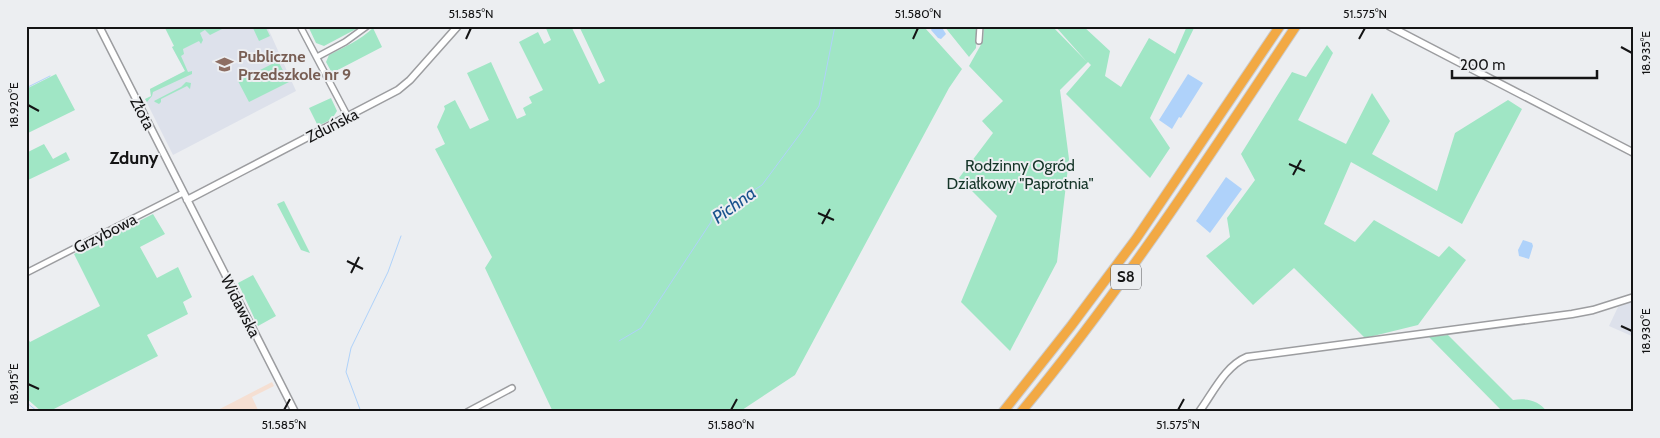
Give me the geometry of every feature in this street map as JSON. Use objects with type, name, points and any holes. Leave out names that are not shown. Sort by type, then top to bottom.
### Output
[{"type":"highway","name":"S8","points":[[1003,412],[1072,326],[1136,239],[1280,26]]},
{"type":"highway","name":"S8","points":[[1021,412],[1082,336],[1136,263],[1296,26]]},
{"type":"street","name":"Złota","points":[[99,26],[187,200]]},
{"type":"street","points":[[300,26],[348,117]]},
{"type":"street","points":[[317,57],[345,42],[367,26]]},
{"type":"street","name":"Zduńska","points":[[187,200],[392,95],[403,86],[458,26]]},
{"type":"street","points":[[979,41],[980,26]]},
{"type":"street","points":[[1389,26],[1634,153]]},
{"type":"street","name":"Grzybowa","points":[[26,273],[183,193]]},
{"type":"street","name":"Widawska","points":[[187,200],[295,412]]},
{"type":"street","points":[[1199,412],[1230,369],[1240,360],[1247,357],[1572,314],[1593,310],[1634,297]]},
{"type":"street","points":[[467,412],[512,388]]},
{"type":"shaded area","points":[[213,26],[267,26],[296,91],[173,155],[145,99],[151,97],[150,89],[185,71],[172,47]]},
{"type":"shaded area","points":[[1634,301],[1634,337],[1609,326],[1618,307]]},
{"type":"shaded area","points":[[272,382],[274,386],[252,397],[258,410],[255,412],[214,412]]},
{"type":"green space","points":[[164,26],[228,26],[210,35],[205,30],[200,33],[203,40],[201,44],[199,41],[183,49],[184,54],[181,56],[188,72],[192,71],[192,74],[153,92],[152,96],[147,102],[145,99],[151,96],[150,89],[185,71],[172,47],[174,46]]},
{"type":"green space","points":[[252,26],[265,26],[270,36],[259,41]]},
{"type":"green space","points":[[308,26],[358,26],[358,28],[324,46],[316,43]]},
{"type":"green space","points":[[545,26],[571,26],[599,84],[605,81],[579,26],[928,26],[925,28],[962,69],[949,88],[795,375],[739,412],[553,412],[485,268],[492,257],[435,149],[445,144],[437,127],[445,109],[444,106],[455,100],[470,129],[489,120],[467,73],[491,62],[517,119],[526,115],[523,108],[532,103],[529,97],[543,90],[519,42],[538,32],[544,44],[551,40]]},
{"type":"green space","points":[[944,26],[977,26],[976,48],[969,57]]},
{"type":"green space","name":"Rodzinny Ogród Działkowy \"Paprotnia\"","points":[[984,26],[1052,26],[1087,62],[1055,26],[1083,26],[1110,51],[1105,76],[1121,87],[1149,38],[1175,54],[1187,26],[1195,26],[1150,118],[1170,148],[1150,178],[1066,94],[1091,65],[1088,62],[1060,90],[1069,159],[1057,262],[1010,351],[961,302],[997,216],[959,178],[993,133],[982,121],[1003,101],[969,66],[983,41]]},
{"type":"green space","points":[[373,28],[382,47],[332,73],[326,62],[329,55],[358,40]]},
{"type":"green space","points":[[1327,45],[1333,53],[1298,120],[1346,144],[1372,93],[1390,121],[1372,154],[1437,191],[1455,133],[1508,100],[1522,109],[1462,224],[1351,162],[1324,224],[1355,242],[1374,220],[1439,257],[1449,246],[1466,260],[1418,325],[1365,338],[1294,268],[1253,305],[1206,256],[1230,237],[1227,218],[1255,180],[1241,154],[1292,72],[1306,77]]},
{"type":"green space","points":[[278,61],[289,82],[249,102],[238,81]]},
{"type":"green space","points":[[56,74],[75,110],[26,134],[26,89]]},
{"type":"green space","points":[[186,82],[191,83],[190,89],[187,86],[161,99],[159,104],[154,101],[181,87]]},
{"type":"green space","points":[[331,98],[337,111],[332,119],[318,126],[309,108]]},
{"type":"green space","points":[[44,144],[53,159],[66,152],[70,160],[26,181],[26,153]]},
{"type":"green space","points":[[284,201],[310,253],[301,250],[277,204]]},
{"type":"green space","points":[[153,214],[165,234],[140,247],[157,278],[178,267],[192,297],[183,302],[188,314],[147,335],[158,356],[48,412],[42,412],[26,398],[26,335],[30,342],[100,306],[74,254]]},
{"type":"green space","points":[[253,275],[276,316],[258,326],[238,283]]},
{"type":"green space","points":[[1448,335],[1513,400],[1523,399],[1536,402],[1547,412],[1503,412],[1429,337]]},
{"type":"water","points":[[933,26],[941,26],[946,34],[941,39],[931,30]]},
{"type":"water","points":[[1188,74],[1203,83],[1172,129],[1159,120]]},
{"type":"water","points":[[1226,177],[1242,189],[1210,233],[1196,221]]},
{"type":"water","points":[[1523,240],[1532,243],[1533,246],[1529,259],[1519,256],[1518,250]]},
{"type":"waterway","name":"Pichna","points":[[619,341],[641,328],[711,222],[712,217],[762,185],[800,134],[819,106],[835,26]]},
{"type":"waterway","points":[[26,88],[50,76]]},
{"type":"waterway","points":[[361,412],[346,372],[351,348],[388,272],[401,236]]},
{"type":"waterway","points":[[26,402],[38,412]]},
{"type":"place","name":"Publiczne Przedszkole nr 9","points":[[224,65]]},
{"type":"district","name":"Zduny","points":[[134,158]]}]
